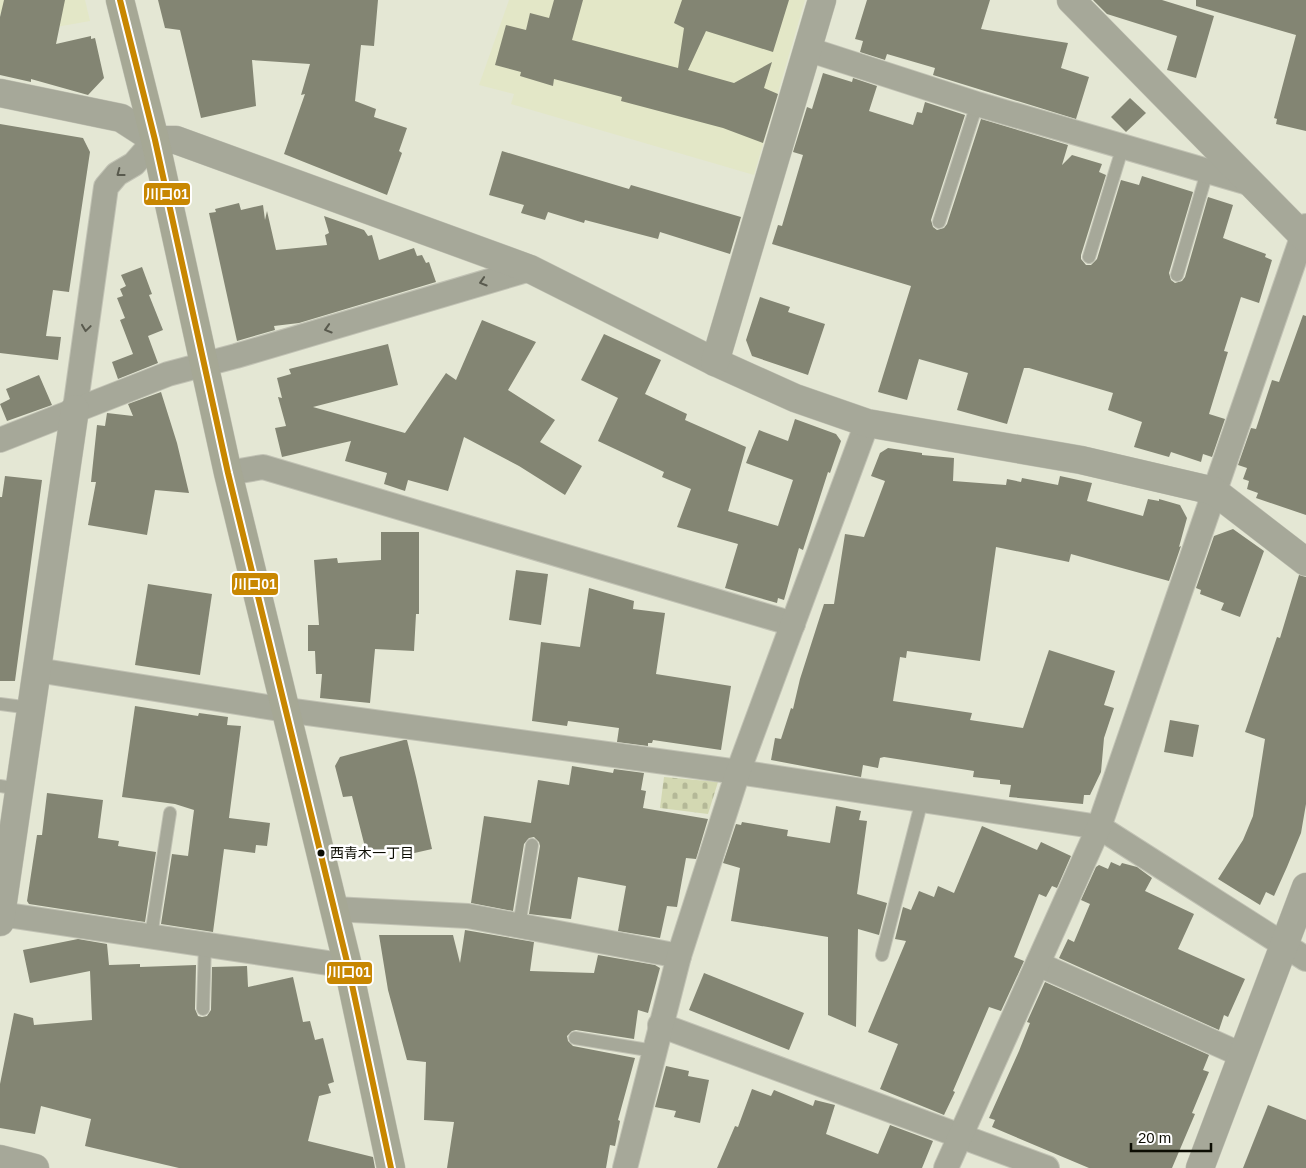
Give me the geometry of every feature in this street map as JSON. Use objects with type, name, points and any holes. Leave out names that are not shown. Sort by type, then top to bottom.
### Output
[{"type":"main road","points":[[120,0],[155,140],[228,473],[348,966],[391,1168]]},
{"type":"street","points":[[714,362],[822,0]]},
{"type":"street","points":[[946,1168],[1099,827],[1305,233],[1252,184],[1071,0]]},
{"type":"street","points":[[807,50],[977,104],[1252,184]]},
{"type":"street","points":[[0,93],[121,118],[155,140],[176,140],[530,268],[714,362],[796,398],[867,423],[1080,460],[1214,491],[1306,562]]},
{"type":"street","points":[[155,140],[134,164],[117,174],[106,187],[31,708],[10,788],[1,910],[205,945],[348,966]]},
{"type":"street","points":[[0,440],[168,374],[236,356],[530,268]]},
{"type":"street","points":[[625,1168],[660,1024],[679,956],[738,772],[867,423]]},
{"type":"street","points":[[228,473],[263,467],[793,624]]},
{"type":"street","points":[[36,670],[286,710],[738,772],[1099,827],[1295,952]]},
{"type":"street","points":[[1200,1168],[1242,1055],[1295,952],[1306,887]]},
{"type":"street","points":[[334,909],[468,916],[679,956]]},
{"type":"street","points":[[1038,964],[1242,1055]]},
{"type":"street","points":[[660,1024],[1048,1168]]},
{"type":"street","points":[[0,1159],[35,1168]]},
{"type":"lane","points":[[939,222],[977,104]]},
{"type":"lane","points":[[1089,258],[1123,146]]},
{"type":"lane","points":[[1177,275],[1207,172]]},
{"type":"lane","points":[[0,704],[31,708]]},
{"type":"lane","points":[[882,955],[922,800]]},
{"type":"lane","points":[[151,936],[170,813]]},
{"type":"lane","points":[[519,926],[532,845]]},
{"type":"lane","points":[[203,1009],[205,945]]},
{"type":"lane","points":[[575,1038],[654,1051]]},
{"type":"shaded area","points":[[0,0],[85,0],[90,21],[56,27],[0,14]]},
{"type":"shaded area","points":[[509,0],[805,0],[754,175],[511,104],[514,94],[479,85]]},
{"type":"green space","points":[[664,777],[718,782],[708,814],[660,808]]},
{"type":"building","points":[[4,0],[65,0],[56,44],[91,36],[91,39],[95,38],[104,78],[88,95],[31,79],[31,82],[0,75],[0,17]]},
{"type":"building","points":[[158,0],[378,0],[374,46],[361,45],[355,101],[376,109],[374,117],[407,128],[399,151],[402,153],[387,195],[284,154],[305,94],[301,95],[310,64],[252,60],[256,106],[201,118],[180,30],[165,28]]},
{"type":"building","points":[[554,0],[583,0],[572,40],[678,68],[684,28],[674,23],[682,0],[789,0],[773,52],[706,31],[688,70],[734,83],[772,62],[764,88],[778,94],[763,143],[723,128],[621,101],[622,97],[554,79],[553,86],[520,76],[521,72],[495,65],[506,25],[526,30],[530,13],[549,18]]},
{"type":"building","points":[[867,0],[990,0],[981,29],[1068,43],[1061,68],[1089,77],[1076,119],[933,75],[935,68],[887,54],[885,60],[860,52],[863,41],[855,39]]},
{"type":"building","points":[[1093,0],[1162,0],[1214,16],[1196,78],[1167,70],[1177,36],[1107,14]]},
{"type":"building","points":[[1196,0],[1306,0],[1306,131],[1276,124],[1277,119],[1274,118],[1296,35],[1196,6]]},
{"type":"building","points":[[823,73],[852,82],[853,78],[877,86],[869,111],[913,125],[917,112],[922,113],[925,102],[965,115],[931,220],[933,227],[937,230],[944,228],[947,224],[981,119],[1068,145],[1062,165],[1072,155],[1102,164],[1099,172],[1106,175],[1081,255],[1081,259],[1086,265],[1091,265],[1097,259],[1121,180],[1139,185],[1142,176],[1193,192],[1169,273],[1171,280],[1175,283],[1182,281],[1185,277],[1208,197],[1233,205],[1223,238],[1266,254],[1265,257],[1272,260],[1259,303],[1241,297],[1224,351],[1228,352],[1209,414],[1225,419],[1212,457],[1203,454],[1201,462],[1171,452],[1169,457],[1134,447],[1142,422],[1108,410],[1113,393],[1029,368],[1024,368],[1007,424],[957,410],[968,373],[919,359],[907,400],[878,392],[911,286],[772,244],[778,225],[782,226],[803,155],[793,152],[807,107],[812,109]]},
{"type":"building","points":[[1130,98],[1146,113],[1126,132],[1111,117]]},
{"type":"building","points":[[0,124],[83,138],[90,152],[69,292],[53,290],[46,336],[61,337],[58,360],[0,353]]},
{"type":"building","points":[[502,151],[629,189],[631,185],[741,217],[730,254],[660,232],[658,239],[585,220],[584,223],[548,212],[545,220],[521,213],[524,205],[489,195]]},
{"type":"building","points":[[239,203],[241,210],[263,205],[265,220],[267,211],[276,250],[327,245],[325,235],[329,233],[324,216],[364,230],[368,236],[372,235],[379,260],[414,248],[417,256],[422,255],[426,263],[429,262],[436,282],[299,323],[274,326],[275,330],[237,341],[209,213],[216,212],[215,209]]},
{"type":"building","points":[[142,267],[152,294],[149,295],[163,330],[148,336],[158,363],[118,379],[112,362],[133,354],[120,320],[125,318],[117,298],[123,296],[120,289],[126,286],[121,275]]},
{"type":"building","points":[[760,297],[790,307],[788,312],[825,324],[808,375],[752,356],[746,340]]},
{"type":"building","points":[[1303,315],[1306,316],[1306,515],[1256,498],[1258,493],[1247,489],[1249,481],[1243,479],[1247,468],[1238,465],[1251,428],[1256,429],[1272,380],[1279,382]]},
{"type":"building","points":[[482,320],[536,342],[508,390],[555,420],[540,442],[582,466],[565,495],[519,466],[464,437],[448,491],[408,480],[405,491],[384,484],[387,473],[345,461],[351,441],[282,457],[275,428],[286,426],[278,397],[282,398],[277,378],[291,374],[289,369],[388,344],[398,385],[313,407],[405,433],[446,373],[456,380]]},
{"type":"building","points":[[604,334],[661,360],[645,394],[687,414],[685,420],[746,447],[728,511],[778,526],[793,480],[746,463],[759,430],[788,441],[795,419],[836,434],[841,441],[830,473],[828,472],[803,550],[799,548],[784,600],[778,598],[777,603],[725,588],[738,544],[677,527],[691,489],[662,477],[664,472],[598,441],[618,398],[581,380]]},
{"type":"building","points":[[39,375],[52,405],[7,421],[0,404],[10,399],[6,389]]},
{"type":"building","points":[[161,392],[177,443],[189,493],[155,490],[147,535],[88,525],[96,482],[91,482],[97,425],[105,426],[107,413],[133,416],[128,404]]},
{"type":"building","points":[[888,448],[922,453],[922,455],[954,458],[953,481],[1006,485],[1007,479],[1021,482],[1022,478],[1058,485],[1060,476],[1092,483],[1087,501],[1143,516],[1148,499],[1159,501],[1159,499],[1180,505],[1187,518],[1179,547],[1181,546],[1169,581],[1071,554],[1069,562],[996,547],[980,661],[907,651],[906,658],[900,657],[893,701],[972,713],[970,720],[1023,728],[1049,650],[1115,671],[1104,705],[1114,708],[1104,738],[1101,772],[1090,795],[1084,795],[1083,804],[1009,797],[1011,785],[1000,784],[1000,780],[973,777],[974,771],[884,757],[880,758],[878,768],[863,765],[861,777],[771,760],[775,738],[781,739],[791,708],[793,709],[800,679],[824,604],[834,604],[845,534],[864,537],[885,481],[871,476],[880,453]]},
{"type":"building","points":[[5,476],[42,480],[15,681],[0,681],[0,497],[2,497]]},
{"type":"building","points":[[1233,529],[1264,551],[1240,617],[1221,610],[1224,603],[1200,594],[1201,590],[1196,588],[1214,536]]},
{"type":"building","points":[[381,532],[419,532],[419,614],[416,614],[414,651],[375,649],[370,703],[320,698],[322,674],[316,674],[315,651],[308,651],[308,625],[319,625],[314,560],[337,558],[338,563],[381,560]]},
{"type":"building","points":[[516,570],[548,574],[541,625],[509,620]]},
{"type":"building","points":[[1299,575],[1306,577],[1306,804],[1301,833],[1274,896],[1266,892],[1260,905],[1218,879],[1243,840],[1253,816],[1265,739],[1245,732],[1277,637],[1280,638]]},
{"type":"building","points":[[148,584],[212,594],[200,675],[135,665]]},
{"type":"building","points":[[589,588],[634,601],[633,609],[665,613],[656,674],[731,686],[721,750],[653,740],[652,743],[648,743],[648,746],[617,742],[619,728],[568,721],[567,726],[532,721],[541,642],[580,647]]},
{"type":"building","points":[[135,706],[198,716],[199,713],[228,717],[227,725],[241,726],[229,818],[270,823],[267,846],[256,845],[255,853],[224,849],[213,932],[161,924],[172,854],[188,856],[194,810],[175,804],[122,797]]},
{"type":"building","points":[[1170,720],[1199,725],[1193,757],[1164,752]]},
{"type":"building","points":[[407,740],[432,849],[410,854],[407,845],[367,855],[352,796],[343,797],[335,766],[340,757]]},
{"type":"building","points":[[572,766],[613,773],[614,769],[644,773],[641,790],[646,791],[643,808],[708,819],[696,859],[686,858],[677,907],[667,906],[660,938],[618,931],[626,886],[578,877],[571,919],[529,914],[540,846],[534,837],[529,838],[524,844],[513,911],[471,903],[484,816],[531,823],[538,780],[569,785]]},
{"type":"building","points":[[47,793],[103,800],[98,838],[119,841],[118,846],[156,852],[145,922],[29,904],[27,901],[37,835],[42,835]]},
{"type":"building","points":[[836,806],[861,811],[859,820],[867,821],[857,894],[887,903],[879,935],[858,929],[856,1027],[828,1015],[828,937],[731,921],[740,868],[723,863],[736,824],[741,825],[742,822],[788,830],[787,836],[830,843]]},
{"type":"building","points":[[982,826],[1037,850],[1041,842],[1071,856],[1057,888],[1052,886],[1046,897],[1039,894],[1014,957],[1024,961],[1001,1011],[989,1007],[944,1115],[880,1089],[898,1044],[868,1032],[906,941],[895,939],[903,907],[911,910],[919,891],[934,897],[938,886],[954,893]]},
{"type":"building","points":[[1111,862],[1120,866],[1122,863],[1137,867],[1152,878],[1145,891],[1194,914],[1178,949],[1245,979],[1228,1017],[1224,1015],[1219,1030],[1059,958],[1068,939],[1074,942],[1090,904],[1081,900],[1096,867],[1099,865],[1108,869]]},
{"type":"building","points":[[465,930],[534,942],[530,971],[594,973],[598,955],[655,965],[660,968],[648,1013],[638,1010],[634,1039],[576,1030],[567,1036],[568,1041],[573,1046],[635,1058],[618,1120],[620,1121],[615,1146],[610,1145],[606,1168],[447,1168],[454,1122],[424,1120],[426,1062],[407,1060],[388,990],[379,935],[453,935],[460,963]]},
{"type":"building","points":[[78,939],[107,944],[109,965],[140,964],[140,967],[196,965],[195,1009],[198,1016],[202,1017],[207,1016],[211,1010],[212,967],[247,966],[248,987],[293,977],[303,1022],[310,1021],[315,1040],[323,1038],[334,1082],[328,1084],[331,1093],[319,1096],[308,1141],[373,1157],[375,1168],[179,1168],[85,1146],[91,1119],[41,1106],[35,1134],[0,1128],[0,1084],[14,1013],[33,1018],[34,1025],[92,1020],[90,971],[30,983],[23,950]]},
{"type":"building","points":[[704,973],[804,1013],[789,1050],[689,1010]]},
{"type":"building","points":[[1045,982],[1209,1055],[1203,1070],[1209,1072],[1192,1113],[1195,1114],[1172,1168],[1089,1168],[992,1127],[995,1120],[989,1118],[1019,1051],[1030,1023],[1027,1022]]},
{"type":"building","points":[[666,1066],[689,1071],[688,1076],[709,1080],[700,1123],[674,1117],[676,1111],[655,1107]]},
{"type":"building","points":[[752,1089],[771,1096],[774,1090],[813,1106],[815,1100],[835,1105],[826,1134],[878,1154],[890,1125],[933,1141],[922,1168],[717,1168],[735,1126],[738,1127]]},
{"type":"building","points":[[1268,1105],[1306,1120],[1306,1168],[1243,1168]]},
{"type":"transit line","name":"川口01","points":[[120,0],[155,140],[228,473],[348,966],[391,1168]]},
{"type":"place","name":"西青木一丁目","points":[[321,853]]}]
